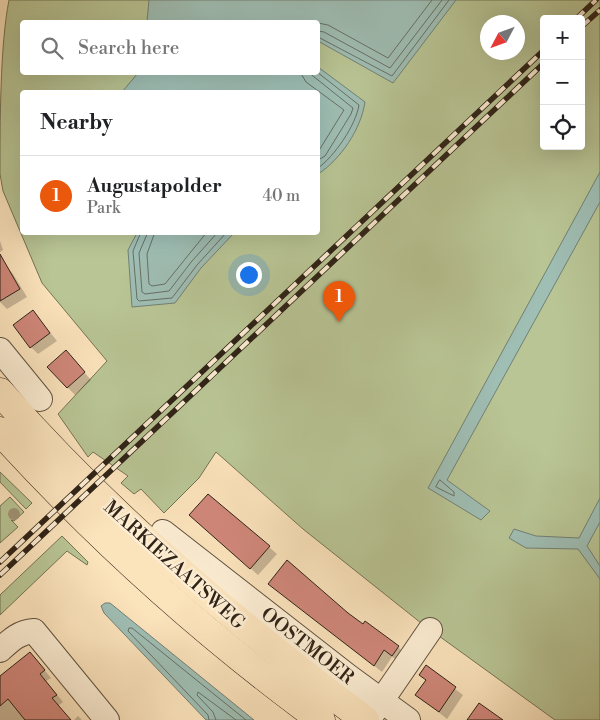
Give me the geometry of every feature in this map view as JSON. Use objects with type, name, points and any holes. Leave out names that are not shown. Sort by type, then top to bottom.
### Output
[{"type":"main road","name":"MARKIEZAATSWEG","points":[[0,392],[127,525],[233,618],[371,714]]},
{"type":"main road","name":"MARKIEZAATSWEG","points":[[0,430],[84,519],[175,602],[234,654],[321,720]]},
{"type":"street","points":[[0,350],[40,399]]},
{"type":"street","name":"OOSTMOER","points":[[163,532],[371,714],[408,720]]},
{"type":"street","points":[[371,714],[430,630]]},
{"type":"street","points":[[0,650],[14,637],[23,632],[34,631],[107,720]]},
{"type":"green space","points":[[9,0],[600,0],[600,720],[555,720],[421,623],[303,529],[216,452],[199,478],[164,513],[141,489],[134,494],[121,483],[128,476],[93,452],[88,457],[58,414],[107,361],[42,283],[22,235],[320,235],[320,90],[20,90],[20,231],[3,191],[0,174],[2,62]]},
{"type":"green space","points":[[0,472],[32,503],[26,509],[0,482]]},
{"type":"green space","points":[[10,497],[24,512],[14,521],[11,520],[18,527],[0,543],[0,506]]},
{"type":"green space","points":[[62,536],[88,562],[87,565],[67,551],[0,615],[0,595]]},
{"type":"water","points":[[149,0],[456,0],[393,83],[320,42],[320,20],[147,20]]},
{"type":"water","points":[[320,68],[365,102],[359,123],[349,142],[342,152],[320,172],[320,90],[124,90],[136,75],[320,75]]},
{"type":"water","points":[[600,172],[600,202],[447,480],[490,511],[481,520],[428,488]]},
{"type":"water","points":[[136,235],[232,235],[201,268],[175,303],[132,307],[128,250]]},
{"type":"water","points":[[600,498],[600,522],[587,546],[600,566],[600,579],[578,549],[526,548],[509,538],[514,529],[536,536],[579,538]]},
{"type":"water","points":[[105,603],[110,603],[254,720],[206,720],[104,613],[101,606]]},
{"type":"building","points":[[0,254],[20,289],[0,301]]},
{"type":"building","points":[[33,310],[50,333],[30,348],[13,325]]},
{"type":"building","points":[[66,350],[85,372],[67,388],[47,367]]},
{"type":"building","points":[[208,494],[270,546],[250,569],[189,515]]},
{"type":"building","points":[[287,560],[348,613],[363,624],[365,621],[399,646],[392,656],[384,650],[374,666],[268,584]]},
{"type":"building","points":[[30,652],[45,670],[40,674],[57,695],[52,698],[71,720],[25,720],[8,699],[0,706],[0,676]]},
{"type":"building","points":[[426,665],[456,687],[439,712],[415,695],[426,680],[419,675]]},
{"type":"building","points":[[479,703],[503,720],[467,720]]},
{"type":"railway","points":[[580,15],[596,0]]},
{"type":"railway","points":[[585,23],[600,10]]},
{"type":"railway","points":[[0,562],[540,54]]},
{"type":"railway","points":[[0,575],[540,67]]},
{"type":"place","name":"Augustapolder","points":[[339,322]]}]
